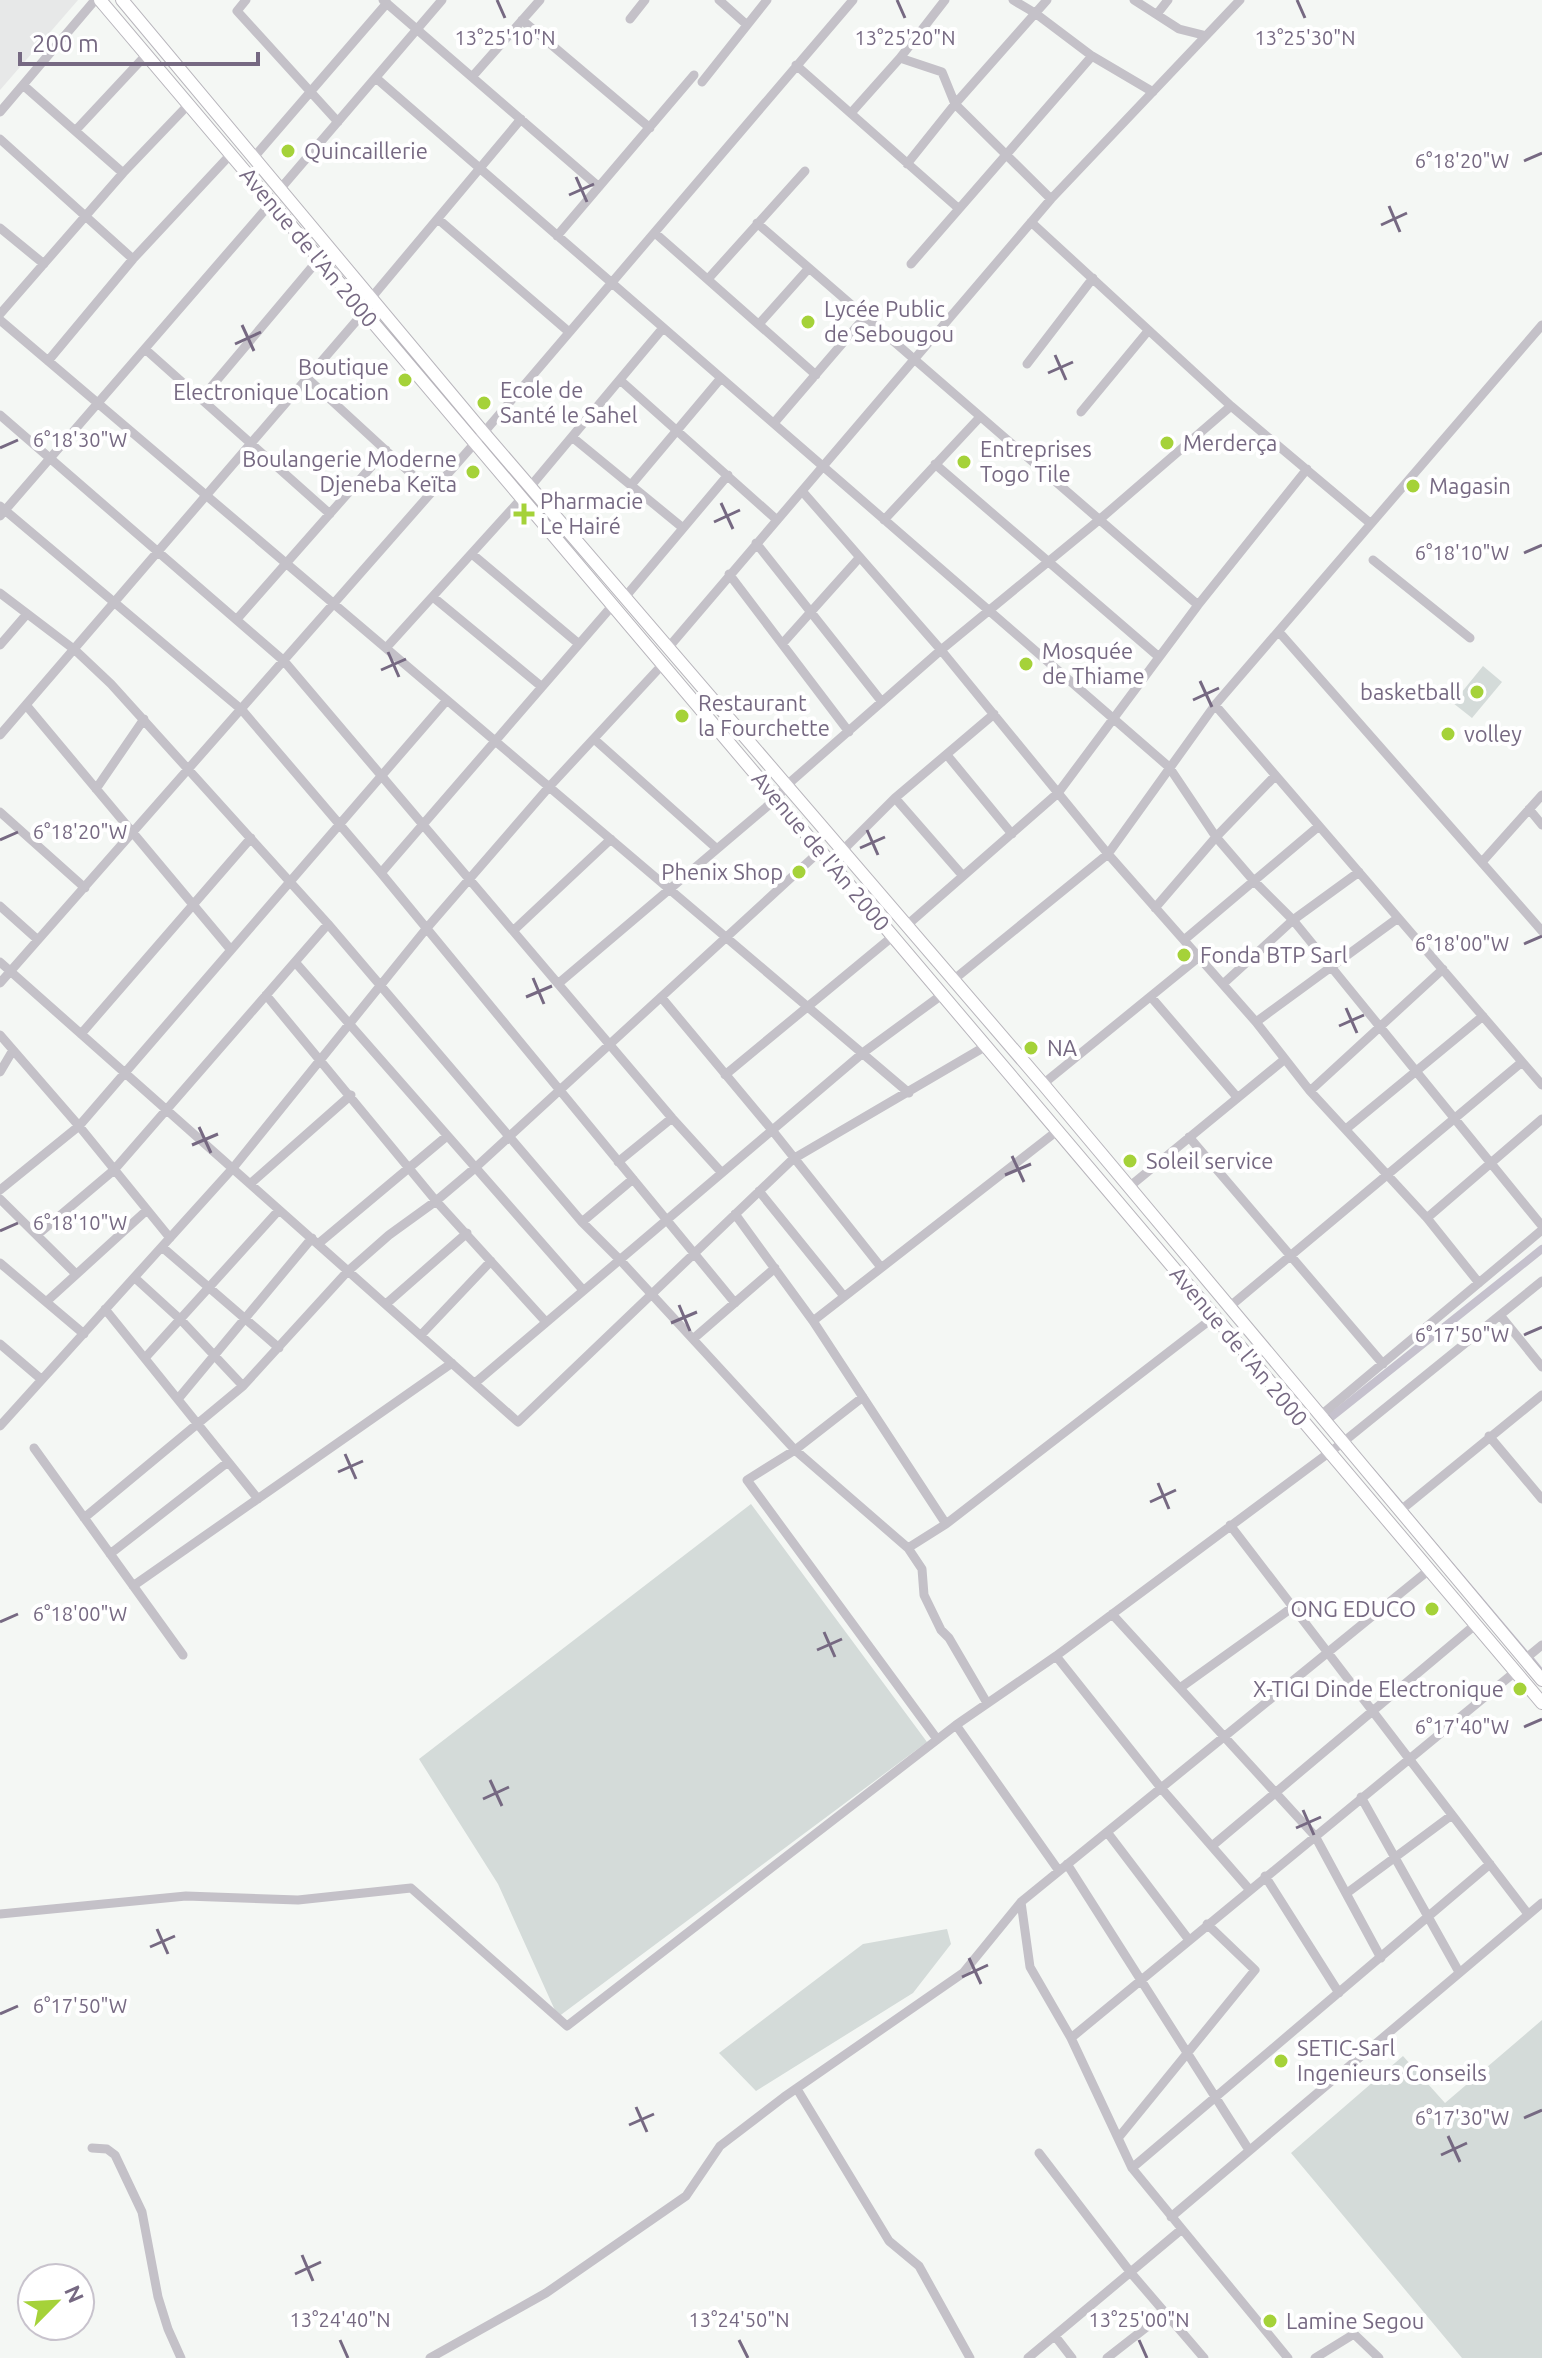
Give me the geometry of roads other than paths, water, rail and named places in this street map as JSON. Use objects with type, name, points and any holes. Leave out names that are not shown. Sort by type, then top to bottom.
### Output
[{"type":"main road","name":"Avenue de l'An 2000","points":[[97,0],[189,104],[1542,1703]]},
{"type":"main road","name":"Avenue de l'An 2000","points":[[122,0],[483,432],[1043,1084],[1542,1680]]},
{"type":"street","points":[[0,112],[97,0]]},
{"type":"street","points":[[246,0],[237,11],[338,122]]},
{"type":"street","points":[[281,188],[442,0]]},
{"type":"street","points":[[472,77],[540,0]]},
{"type":"street","points":[[630,19],[645,0]]},
{"type":"street","points":[[719,0],[747,25]]},
{"type":"street","points":[[557,236],[767,0]]},
{"type":"street","points":[[0,983],[474,444],[853,0]]},
{"type":"street","points":[[851,113],[900,58],[945,0]]},
{"type":"street","points":[[1013,0],[1092,56],[1153,92]]},
{"type":"street","points":[[907,164],[955,104],[1047,0]]},
{"type":"street","points":[[1134,0],[1179,29],[1203,35]]},
{"type":"street","points":[[1157,14],[1168,0]]},
{"type":"street","points":[[668,648],[1051,199],[1203,35],[1240,0]]},
{"type":"street","points":[[255,156],[385,2],[599,187]]},
{"type":"street","points":[[522,20],[650,128]]},
{"type":"street","points":[[75,131],[146,55]]},
{"type":"street","points":[[911,264],[1092,56]]},
{"type":"street","points":[[900,58],[942,72],[955,104],[1051,199]]},
{"type":"street","points":[[796,65],[958,208]]},
{"type":"street","points":[[376,78],[1169,767],[1216,837],[1293,920],[1542,1228],[1320,1416]]},
{"type":"street","points":[[23,85],[123,173]]},
{"type":"street","points":[[189,104],[123,173],[0,317],[909,1093]]},
{"type":"street","points":[[372,297],[521,119]]},
{"type":"street","points":[[0,139],[133,259]]},
{"type":"street","points":[[48,361],[133,259],[231,154]]},
{"type":"street","points":[[708,279],[805,171]]},
{"type":"street","points":[[271,203],[2,510],[242,710],[381,873],[735,1303]]},
{"type":"street","points":[[438,219],[569,332]]},
{"type":"street","points":[[1031,222],[1231,406],[1370,523]]},
{"type":"street","points":[[757,223],[1198,605]]},
{"type":"street","points":[[0,228],[44,264]]},
{"type":"street","points":[[655,233],[816,375]]},
{"type":"street","points":[[201,399],[318,260]]},
{"type":"street","points":[[759,324],[809,268]]},
{"type":"street","points":[[1027,364],[1093,278]]},
{"type":"street","points":[[0,735],[364,312]]},
{"type":"street","points":[[774,423],[865,317]]},
{"type":"street","points":[[952,981],[1108,854],[1215,705],[1542,325]]},
{"type":"street","points":[[530,487],[663,328]]},
{"type":"street","points":[[1081,412],[1148,331]]},
{"type":"street","points":[[145,349],[330,514]]},
{"type":"street","points":[[306,377],[431,492]]},
{"type":"street","points":[[631,485],[721,378]]},
{"type":"street","points":[[620,380],[777,520]]},
{"type":"street","points":[[559,983],[777,798],[787,785],[941,650],[990,612],[1231,406]]},
{"type":"street","points":[[0,415],[284,661],[722,1173]]},
{"type":"street","points":[[884,520],[980,417]]},
{"type":"street","points":[[572,437],[683,528]]},
{"type":"street","points":[[237,619],[386,450]]},
{"type":"street","points":[[935,464],[1159,657]]},
{"type":"street","points":[[906,926],[1058,793],[1198,605],[1307,469]]},
{"type":"street","points":[[626,596],[728,475]]},
{"type":"street","points":[[802,491],[941,650],[1108,854],[1256,1022],[1310,1091],[1427,1218],[1479,1283]]},
{"type":"street","points":[[386,648],[521,499]]},
{"type":"street","points":[[756,543],[882,702]]},
{"type":"street","points":[[472,554],[579,644]]},
{"type":"street","points":[[783,643],[860,557]]},
{"type":"street","points":[[1373,560],[1470,638]]},
{"type":"street","points":[[729,574],[849,732]]},
{"type":"street","points":[[0,593],[75,650],[144,719],[328,924],[582,1222],[795,1450],[908,1548],[922,1569],[924,1595],[941,1630],[949,1638],[987,1703]]},
{"type":"street","points":[[433,597],[542,687]]},
{"type":"street","points":[[381,873],[612,606]]},
{"type":"street","points":[[0,645],[26,615]]},
{"type":"street","points":[[1279,632],[1542,931]]},
{"type":"street","points":[[1,1421],[233,1168],[378,985],[549,787],[663,664]]},
{"type":"street","points":[[0,1190],[79,1126],[447,700]]},
{"type":"street","points":[[26,705],[231,950]]},
{"type":"street","points":[[1215,705],[1542,1085]]},
{"type":"street","points":[[841,852],[895,798],[994,714]]},
{"type":"street","points":[[96,789],[144,719]]},
{"type":"street","points":[[594,739],[716,848]]},
{"type":"street","points":[[947,755],[1012,834]]},
{"type":"street","points":[[1155,908],[1216,837],[1275,776]]},
{"type":"street","points":[[1482,862],[1542,795]]},
{"type":"street","points":[[895,798],[963,876]]},
{"type":"street","points":[[1529,809],[1542,825]]},
{"type":"street","points":[[0,812],[85,888]]},
{"type":"street","points":[[1184,940],[1319,826]]},
{"type":"street","points":[[81,1034],[251,838]]},
{"type":"street","points":[[514,930],[611,839]]},
{"type":"street","points":[[84,1518],[243,1386],[347,1272],[475,1168],[819,852]]},
{"type":"street","points":[[1223,984],[1293,920],[1359,872]]},
{"type":"street","points":[[0,906],[38,940]]},
{"type":"street","points":[[1256,1022],[1398,918]]},
{"type":"street","points":[[37,1235],[114,1170],[328,924]]},
{"type":"street","points":[[725,1075],[892,937]]},
{"type":"street","points":[[1043,1084],[1199,957]]},
{"type":"street","points":[[0,962],[518,1422],[793,1159],[986,1046]]},
{"type":"street","points":[[295,962],[583,1290]]},
{"type":"street","points":[[1310,1091],[1443,969]]},
{"type":"street","points":[[475,1383],[864,1052],[943,994]]},
{"type":"street","points":[[266,995],[436,1201],[546,1322]]},
{"type":"street","points":[[661,997],[880,1266]]},
{"type":"street","points":[[1151,997],[1237,1097]]},
{"type":"street","points":[[1346,1129],[1483,1016]]},
{"type":"street","points":[[0,1035],[170,1238]]},
{"type":"street","points":[[0,1072],[13,1050]]},
{"type":"street","points":[[1129,1187],[1285,1059]]},
{"type":"street","points":[[1228,1308],[1522,1062]]},
{"type":"street","points":[[250,1184],[351,1095]]},
{"type":"street","points":[[618,1162],[672,1118]]},
{"type":"street","points":[[1427,1218],[1542,1119]]},
{"type":"street","points":[[813,1321],[1057,1131]]},
{"type":"street","points":[[178,1399],[315,1241],[447,1136]]},
{"type":"street","points":[[1189,1137],[1383,1364]]},
{"type":"street","points":[[582,1222],[633,1179]]},
{"type":"street","points":[[759,1191],[843,1295]]},
{"type":"street","points":[[0,1199],[76,1274]]},
{"type":"street","points":[[46,1302],[147,1210]]},
{"type":"street","points":[[145,1358],[279,1210]]},
{"type":"street","points":[[735,1214],[813,1321],[946,1524]]},
{"type":"street","points":[[386,1304],[467,1233]]},
{"type":"street","points":[[162,1247],[279,1348]]},
{"type":"street","points":[[421,1335],[491,1261]]},
{"type":"street","points":[[0,1263],[84,1334]]},
{"type":"street","points":[[693,1339],[775,1268]]},
{"type":"street","points":[[135,1278],[181,1320],[243,1386]]},
{"type":"street","points":[[0,1914],[186,1896],[298,1900],[411,1888],[567,2026],[937,1739],[1056,1656],[1342,1443],[1542,1281]]},
{"type":"street","points":[[105,1309],[258,1499]]},
{"type":"street","points":[[1500,1315],[1542,1367]]},
{"type":"street","points":[[908,1548],[946,1524],[1214,1317]]},
{"type":"street","points":[[0,1344],[41,1379]]},
{"type":"street","points":[[133,1586],[452,1363]]},
{"type":"street","points":[[1401,1510],[1542,1395]]},
{"type":"street","points":[[863,1397],[795,1450],[747,1480],[937,1739]]},
{"type":"street","points":[[1489,1436],[1542,1499]]},
{"type":"street","points":[[34,1448],[183,1655]]},
{"type":"street","points":[[110,1554],[228,1462]]},
{"type":"street","points":[[1230,1525],[1528,1914]]},
{"type":"street","points":[[430,2358],[546,2293],[686,2196],[720,2146],[963,1973],[1021,1902],[1429,1570]]},
{"type":"street","points":[[1180,1688],[1293,1607]]},
{"type":"street","points":[[1112,1614],[1315,1836],[1381,1958]]},
{"type":"street","points":[[1212,1846],[1475,1625]]},
{"type":"street","points":[[1525,1659],[1542,1645]]},
{"type":"street","points":[[1056,1656],[1161,1788],[1249,1889]]},
{"type":"street","points":[[1071,2038],[1515,1672]]},
{"type":"street","points":[[956,1725],[1059,1871]]},
{"type":"street","points":[[1361,1797],[1459,1972]]},
{"type":"street","points":[[1347,1893],[1452,1815]]},
{"type":"street","points":[[1107,1832],[1189,1940]]},
{"type":"street","points":[[1067,1864],[1249,2150]]},
{"type":"street","points":[[1132,2168],[1490,1864]]},
{"type":"street","points":[[1265,1876],[1339,1993]]},
{"type":"street","points":[[1021,1902],[1030,1967],[1071,2038],[1132,2168],[1288,2358]]},
{"type":"street","points":[[1171,2217],[1542,1903]]},
{"type":"street","points":[[1119,2137],[1255,1970],[1207,1924]]},
{"type":"street","points":[[797,2089],[889,2241],[919,2266],[970,2358]]},
{"type":"street","points":[[92,2148],[107,2149],[115,2155],[142,2212],[158,2297],[181,2358]]},
{"type":"street","points":[[1039,2153],[1131,2273],[1203,2358]]},
{"type":"street","points":[[1028,2358],[1182,2229]]},
{"type":"street","points":[[1107,2358],[1166,2312]]},
{"type":"street","points":[[1315,2358],[1354,2334],[1379,2358]]},
{"type":"street","points":[[1055,2336],[1072,2358]]},
{"type":"waterway","points":[[1330,1418],[1542,1249]]},
{"type":"waterway","points":[[1372,1468],[1402,1503]]},
{"type":"waterway","points":[[1408,1511],[1528,1653]]},
{"type":"waterway","points":[[1532,1657],[1542,1669]]},
{"type":"place","name":"Quincaillerie","points":[[288,151]]},
{"type":"place","name":"Lycée Public de Sebougou","points":[[808,322]]},
{"type":"place","name":"Boutique Electronique Location","points":[[405,380]]},
{"type":"place","name":"Ecole de Santé le Sahel","points":[[484,403]]},
{"type":"place","name":"Merderça","points":[[1167,443]]},
{"type":"place","name":"Entreprises Togo Tile","points":[[964,462]]},
{"type":"place","name":"Boulangerie Moderne Djeneba Keïta","points":[[473,472]]},
{"type":"place","name":"Magasin","points":[[1413,486]]},
{"type":"place","name":"Pharmacie Le Hairé","points":[[524,514]]},
{"type":"place","name":"Mosquée de Thiame","points":[[1026,664]]},
{"type":"place","name":"basketball","points":[[1477,692]]},
{"type":"place","name":"Restaurant la Fourchette","points":[[682,716]]},
{"type":"place","name":"volley","points":[[1448,734]]},
{"type":"place","name":"Phenix Shop","points":[[799,872]]},
{"type":"place","name":"Fonda BTP Sarl","points":[[1184,955]]},
{"type":"place","name":"NA","points":[[1031,1048]]},
{"type":"place","name":"Soleil service","points":[[1130,1161]]},
{"type":"place","name":"ONG EDUCO","points":[[1432,1609]]},
{"type":"place","name":"X-TIGI Dinde Electronique","points":[[1520,1689]]},
{"type":"place","name":"SETIC-Sarl Ingenieurs Conseils","points":[[1281,2061]]},
{"type":"place","name":"Lamine Segou","points":[[1270,2321]]}]
